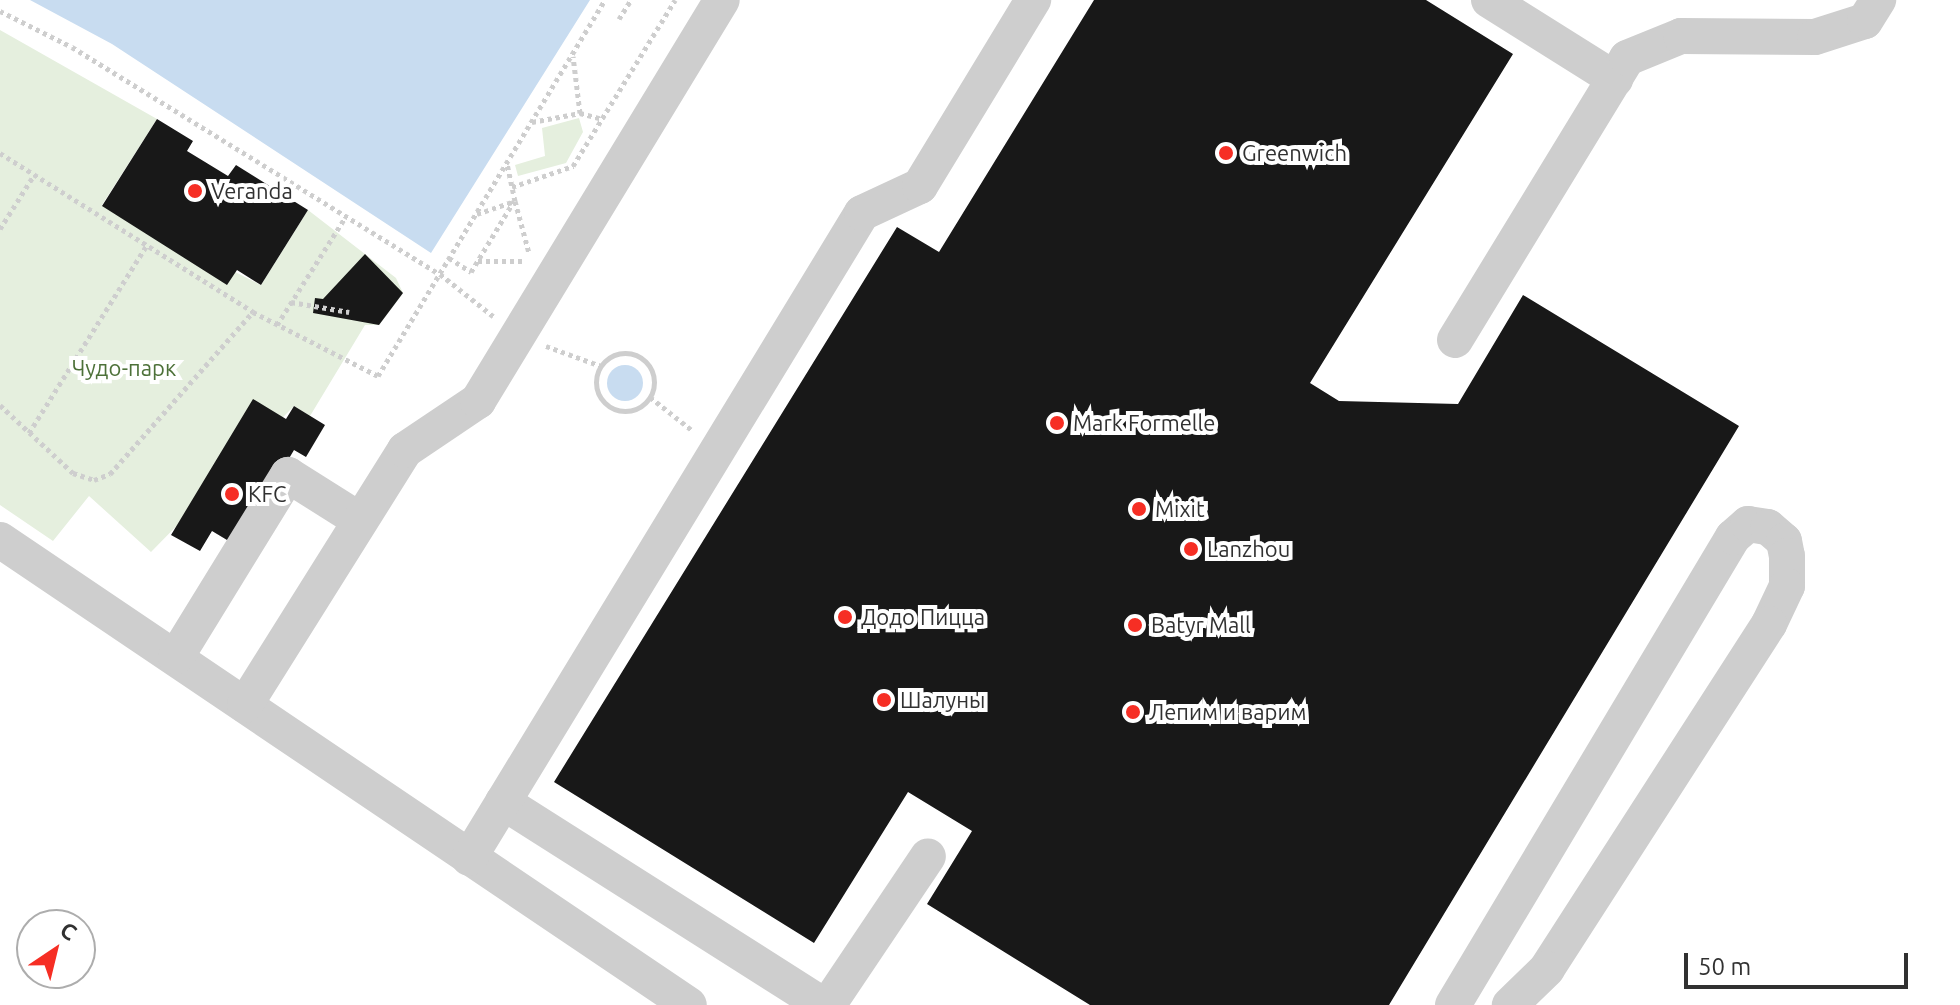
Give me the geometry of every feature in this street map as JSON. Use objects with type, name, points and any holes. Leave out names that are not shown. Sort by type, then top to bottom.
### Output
[{"type":"lane","points":[[245,705],[358,519],[405,450],[478,401],[722,0]]},
{"type":"lane","points":[[469,858],[862,213],[920,186],[1033,0]]},
{"type":"lane","points":[[1489,0],[1615,79]]},
{"type":"lane","points":[[1455,340],[1627,58],[1681,36],[1815,37],[1865,21],[1878,0]]},
{"type":"lane","points":[[176,657],[288,475],[358,519]]},
{"type":"lane","points":[[1453,1005],[1733,537],[1748,524],[1768,527],[1784,541],[1787,556],[1787,586],[1769,624],[1547,969],[1510,1005]]},
{"type":"lane","points":[[0,540],[689,1005]]},
{"type":"lane","points":[[503,802],[825,1005],[928,856]]},
{"type":"path","points":[[0,153],[253,312],[378,376],[605,0]]},
{"type":"path","points":[[619,19],[631,0]]},
{"type":"path","points":[[512,187],[573,166],[675,0]]},
{"type":"path","points":[[0,11],[72,47],[440,274],[498,319]]},
{"type":"path","points":[[573,55],[580,113]]},
{"type":"path","points":[[531,122],[580,113],[602,119]]},
{"type":"path","points":[[478,261],[522,264],[531,250],[515,201],[507,162]]},
{"type":"path","points":[[0,229],[34,175]]},
{"type":"path","points":[[476,214],[515,201]]},
{"type":"path","points":[[449,258],[471,272],[515,201]]},
{"type":"path","points":[[277,325],[345,218]]},
{"type":"path","points":[[29,433],[147,245]]},
{"type":"path","points":[[291,302],[349,312]]},
{"type":"path","points":[[0,405],[73,473],[94,480],[110,474],[253,312]]},
{"type":"path","points":[[530,340],[601,366]]},
{"type":"path","points":[[617,354],[636,355],[651,368],[650,397],[637,409],[610,407],[598,393],[601,366],[617,354]]},
{"type":"path","points":[[650,397],[702,439]]},
{"type":"green space","name":"Чудо-парк","points":[[0,30],[157,119],[102,205],[261,285],[308,210],[396,278],[403,293],[379,325],[365,325],[310,416],[294,406],[151,552],[89,496],[53,541],[0,505]]},
{"type":"green space","points":[[579,118],[583,132],[566,163],[518,176],[515,165],[545,156],[542,128]]},
{"type":"water","points":[[30,0],[590,0],[431,253],[112,44]]},
{"type":"water","points":[[625,365],[638,370],[643,383],[638,396],[625,401],[612,396],[607,383],[612,370]]},
{"type":"building","name":"Batyr Mall","points":[[1094,0],[1426,0],[1513,54],[1310,383],[1339,401],[1458,404],[1523,295],[1739,426],[1389,1005],[1090,1005],[927,904],[972,831],[908,792],[814,943],[554,782],[897,227],[939,252]]},
{"type":"building","name":"Veranda","points":[[157,119],[193,141],[187,151],[228,176],[236,165],[308,210],[261,285],[237,270],[227,285],[102,206]]},
{"type":"building","points":[[365,254],[403,293],[379,325],[313,313],[315,298],[323,299]]},
{"type":"building","name":"KFC","points":[[253,399],[286,419],[294,406],[325,425],[306,457],[294,450],[237,546],[212,531],[200,551],[171,535]]},
{"type":"place","name":"Greenwich","points":[[1226,153]]},
{"type":"place","name":"Veranda","points":[[195,191]]},
{"type":"place","name":"Mark Formelle","points":[[1057,423]]},
{"type":"place","name":"KFC","points":[[232,494]]},
{"type":"place","name":"Mixit","points":[[1139,509]]},
{"type":"place","name":"Lanzhou","points":[[1191,549]]},
{"type":"place","name":"Додо Пицца","points":[[845,617]]},
{"type":"place","name":"Batyr Mall","points":[[1135,625]]},
{"type":"place","name":"Шалуны","points":[[884,700]]},
{"type":"place","name":"Лепим и варим","points":[[1133,712]]}]
